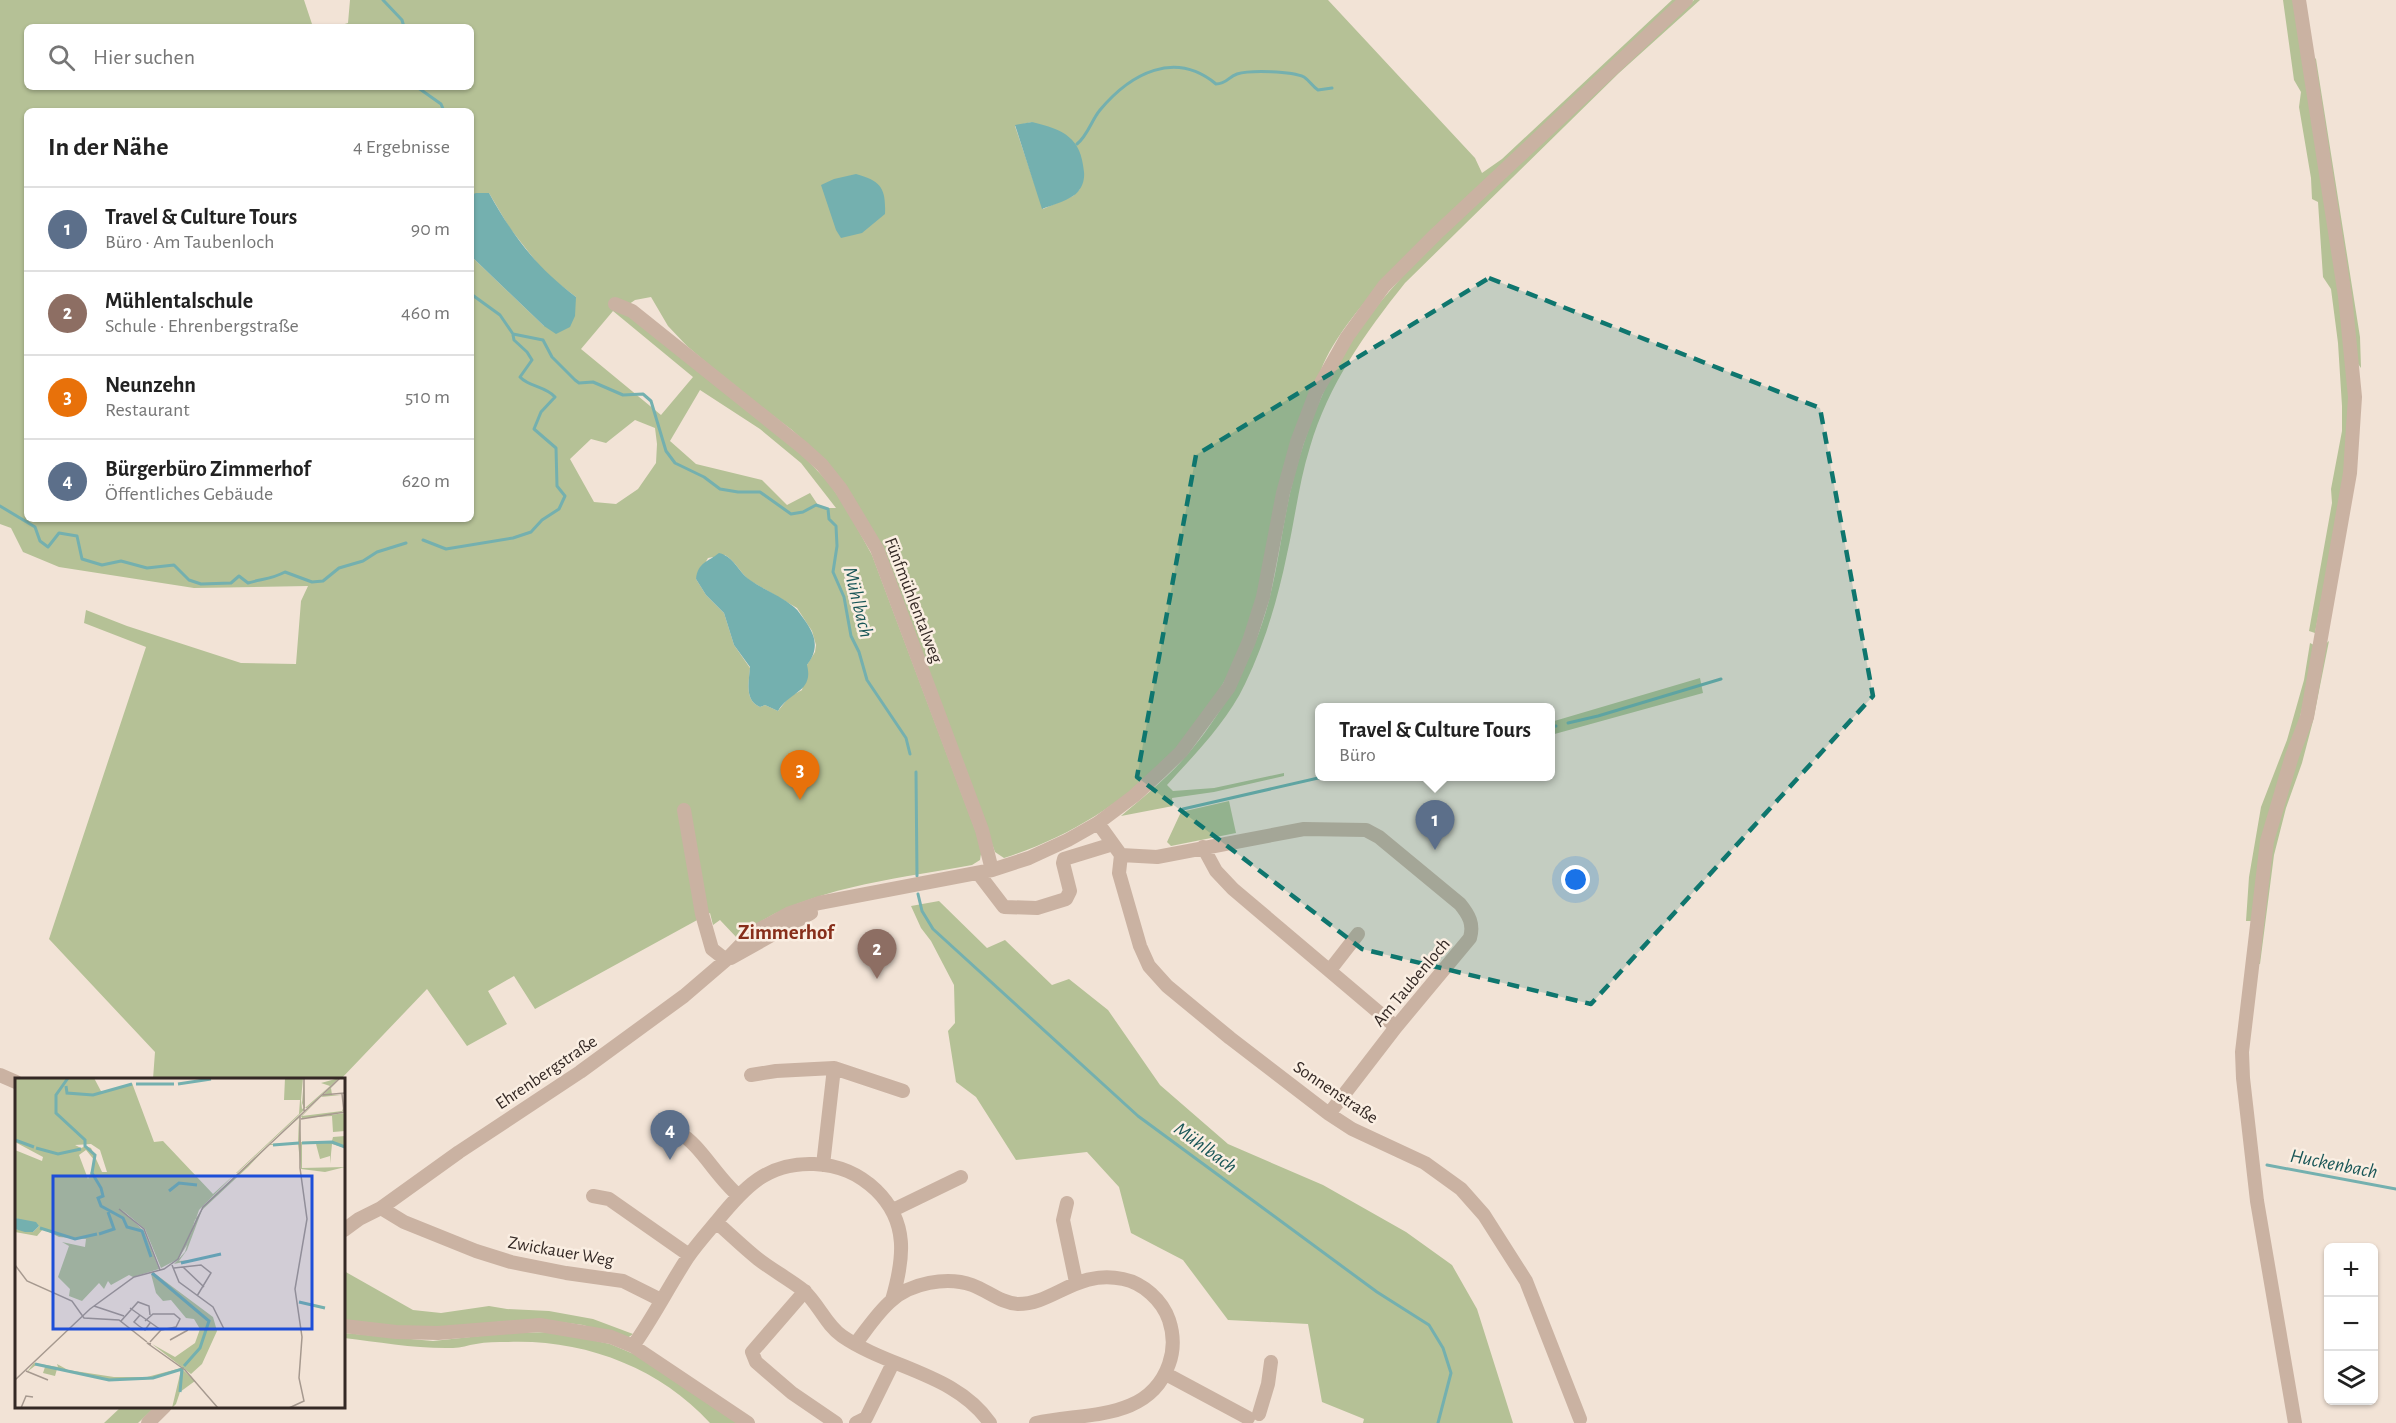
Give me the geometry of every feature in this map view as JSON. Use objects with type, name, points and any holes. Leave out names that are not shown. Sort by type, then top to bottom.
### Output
[{"type":"street","name":"Ehrenbergstraße","points":[[345,1229],[381,1208],[459,1152],[580,1072],[684,996],[726,960],[751,934],[790,913],[819,903],[985,872],[1029,858],[1098,823],[1134,796],[1181,752],[1229,687],[1249,641],[1263,597],[1283,493],[1297,442],[1316,392],[1347,337],[1384,286],[1436,234],[1686,0]]},
{"type":"street","points":[[2295,1423],[2253,1173],[2242,1052],[2267,841],[2292,756],[2307,717],[2350,473],[2355,397],[2345,296],[2299,0]]},
{"type":"street","name":"Fünfmühlentalweg","points":[[615,304],[632,311],[648,322],[769,419],[822,465],[841,489],[877,549],[982,830],[985,872]]},
{"type":"street","points":[[684,810],[702,914],[712,948],[726,960]]},
{"type":"street","points":[[985,872],[1004,906],[1037,908],[1066,899],[1070,891],[1062,863],[1064,860],[1117,849],[1098,823]]},
{"type":"street","name":"Am Taubenloch","points":[[1117,849],[1157,857],[1304,829],[1366,830],[1379,837],[1460,904],[1469,915],[1473,928],[1470,938],[1396,1027],[1329,1114]]},
{"type":"street","points":[[1203,847],[1216,871],[1233,889],[1396,1027]]},
{"type":"street","name":"Sonnenstraße","points":[[1117,849],[1119,873],[1140,946],[1149,966],[1167,986],[1329,1114],[1352,1129],[1425,1163],[1461,1189],[1484,1215],[1526,1281],[1580,1419]]},
{"type":"street","points":[[1330,970],[1358,934]]},
{"type":"street","points":[[823,1164],[834,1068]]},
{"type":"street","points":[[751,1075],[776,1071],[834,1068],[903,1091]]},
{"type":"street","points":[[0,1075],[15,1082]]},
{"type":"street","points":[[679,1133],[688,1138],[738,1195]]},
{"type":"street","points":[[633,1346],[689,1255],[738,1195],[760,1177],[783,1166],[823,1164],[860,1176],[893,1210],[900,1235],[901,1267],[891,1300],[856,1343]]},
{"type":"street","points":[[893,1210],[961,1177]]},
{"type":"street","points":[[593,1196],[609,1199],[689,1255]]},
{"type":"street","points":[[1067,1203],[1063,1220],[1076,1282]]},
{"type":"street","name":"Zwickauer Weg","points":[[381,1208],[404,1222],[511,1262],[566,1274],[622,1281],[661,1300]]},
{"type":"street","points":[[716,1222],[758,1258],[804,1291],[840,1335],[893,1363],[938,1379],[966,1395],[979,1407],[990,1423]]},
{"type":"street","points":[[901,1267],[909,1279],[965,1283],[1017,1304],[1032,1302],[1076,1282],[1096,1278],[1125,1279],[1143,1287],[1157,1301],[1164,1310],[1172,1329],[1172,1354],[1166,1374],[1155,1389],[1126,1409],[1036,1423]]},
{"type":"street","points":[[891,1300],[927,1281]]},
{"type":"street","points":[[804,1291],[752,1353],[756,1362],[798,1398],[836,1423]]},
{"type":"street","points":[[345,1326],[396,1332],[438,1333],[540,1325],[612,1337],[633,1346],[748,1423]]},
{"type":"street","points":[[1166,1374],[1254,1420],[1268,1384],[1271,1362]]},
{"type":"street","points":[[856,1423],[867,1418],[893,1363]]},
{"type":"street","points":[[148,1423],[164,1408]]},
{"type":"highlighted area","points":[[1489,278],[1820,408],[1873,696],[1591,1004],[1362,949],[1137,777],[1196,455]]},
{"type":"green space","points":[[0,0],[304,0],[312,24],[24,24],[24,90],[474,90],[474,24],[345,24],[348,23],[350,0],[1328,0],[1475,158],[1482,173],[1502,159],[1672,0],[1679,0],[1382,281],[1340,334],[1326,358],[1317,382],[1250,624],[1224,682],[1201,717],[1175,749],[1146,778],[1114,803],[1043,844],[1004,858],[995,852],[890,567],[823,458],[792,430],[740,391],[687,346],[668,326],[651,297],[635,300],[625,307],[794,446],[829,483],[846,508],[872,555],[982,848],[980,860],[972,865],[881,881],[818,897],[788,907],[761,921],[737,938],[720,920],[713,925],[710,913],[535,1009],[514,976],[488,991],[507,1024],[467,1046],[427,989],[342,1078],[153,1078],[155,1052],[49,939],[146,647],[84,623],[86,610],[127,626],[241,663],[296,664],[301,601],[308,586],[194,588],[59,567],[23,552],[11,528],[0,524]],"holes":[[[1032,122],[1080,189],[1073,196],[1043,209],[1015,126]],[[613,311],[693,377],[661,415],[581,349]],[[700,390],[760,429],[801,463],[836,508],[820,508],[810,493],[787,505],[762,480],[696,464],[670,441]],[[635,420],[655,428],[656,463],[638,489],[616,504],[594,502],[570,459],[591,439],[606,443]],[[725,555],[749,580],[797,608],[812,631],[816,645],[815,652],[807,665],[802,690],[789,697],[778,711],[765,705],[760,707],[752,700],[749,690],[750,668],[734,645],[724,613],[706,595],[696,579],[708,558]]]},
{"type":"green space","points":[[1694,0],[1700,0],[1619,73],[1405,283],[1362,341],[1337,381],[1310,447],[1279,587],[1265,636],[1252,668],[1238,698],[1220,724],[1167,785],[1173,791],[1214,788],[1284,773],[1284,776],[1214,792],[1172,798],[1173,806],[1121,816],[1167,776],[1192,749],[1227,699],[1247,662],[1268,604],[1299,458],[1324,390],[1357,334],[1392,288],[1432,246]]},
{"type":"green space","points":[[2283,0],[2295,0],[2325,190],[2352,400],[2347,464],[2315,633],[2309,631],[2332,503],[2331,489],[2342,431],[2342,406],[2338,343],[2331,289],[2323,277],[2318,202],[2312,199],[2311,178],[2299,107],[2301,92],[2294,80]]},
{"type":"green space","points":[[2311,54],[2316,59],[2360,337],[2361,368],[2356,361]]},
{"type":"green space","points":[[2329,641],[2313,721],[2274,855],[2260,964],[2255,964],[2269,850],[2322,647]]},
{"type":"green space","points":[[2310,643],[2314,645],[2315,651],[2254,921],[2246,921],[2249,877],[2261,807],[2287,740],[2304,680]]},
{"type":"green space","points":[[1700,678],[1703,693],[1555,734],[1555,721]]},
{"type":"green space","points":[[1229,801],[1236,833],[1171,846],[1167,842],[1181,812]]},
{"type":"green space","points":[[939,901],[987,948],[1005,940],[1052,985],[1069,979],[1108,1010],[1160,1085],[1228,1144],[1323,1185],[1406,1232],[1452,1265],[1477,1309],[1513,1423],[1363,1423],[1364,1419],[1322,1402],[1308,1324],[1228,1320],[1183,1260],[1131,1233],[1119,1187],[1087,1152],[1016,1160],[976,1097],[956,1082],[948,1031],[955,1023],[954,985],[911,906]]},
{"type":"green space","points":[[345,1272],[413,1310],[441,1313],[489,1306],[549,1311],[593,1319],[633,1334],[626,1339],[583,1325],[544,1320],[506,1321],[430,1329],[345,1321]]},
{"type":"green space","points":[[555,1332],[610,1344],[636,1355],[737,1423],[710,1423],[690,1403],[643,1372],[618,1360],[564,1346],[536,1342],[496,1342],[439,1348],[345,1338],[345,1333],[433,1341],[508,1333]]},
{"type":"green space","points":[[120,1408],[154,1408],[138,1423],[104,1423]]},
{"type":"water","points":[[1032,122],[1053,128],[1069,137],[1079,151],[1084,172],[1082,186],[1076,194],[1042,209],[1015,125]]},
{"type":"water","points":[[856,174],[871,180],[880,187],[883,192],[885,214],[862,233],[841,238],[836,230],[821,185],[834,179]]},
{"type":"water","points":[[489,193],[526,250],[576,297],[575,316],[570,327],[556,334],[544,326],[474,259],[474,194]]},
{"type":"water","points":[[719,553],[729,558],[750,580],[794,607],[812,633],[815,648],[807,665],[807,681],[800,691],[783,704],[778,711],[765,705],[760,707],[752,700],[749,690],[750,667],[734,645],[724,613],[706,595],[696,579],[701,566]]},
{"type":"waterway","name":"Mühlbach","points":[[383,0],[403,24]]},
{"type":"waterway","points":[[1077,144],[1100,110],[1112,97],[1125,86],[1154,70],[1185,69],[1201,74],[1216,84],[1243,73],[1281,72],[1304,77],[1318,90],[1332,88]]},
{"type":"waterway","name":"Mühlbach","points":[[421,90],[441,104],[443,108]]},
{"type":"waterway","name":"Mühlbach","points":[[474,296],[500,315],[513,334],[543,340],[552,357],[579,383],[593,382],[623,395],[643,394],[651,401],[666,451],[675,463],[704,477],[720,489],[760,492],[791,514],[803,512],[816,505],[828,509],[829,519],[836,526],[837,546],[833,572],[844,597],[851,636],[859,652],[867,680],[906,738],[910,754]]},
{"type":"waterway","points":[[423,540],[446,549],[513,538],[531,532],[542,520],[559,509],[565,496],[557,486],[556,448],[534,429],[541,412],[555,397],[520,377],[532,360],[514,340],[513,335]]},
{"type":"waterway","points":[[0,506],[24,520]]},
{"type":"waterway","points":[[27,522],[35,527],[40,541],[48,547],[59,533],[77,536],[82,559],[102,565],[121,561],[147,568],[174,565],[189,580],[201,584],[231,583],[239,576],[248,583],[285,572],[312,582],[323,581],[339,568],[363,561],[377,552],[406,543]]},
{"type":"waterway","points":[[1568,723],[1721,679]]},
{"type":"waterway","name":"Mühlbach","points":[[916,772],[917,876]]},
{"type":"waterway","points":[[1183,809],[1315,779]]},
{"type":"waterway","name":"Mühlbach","points":[[918,894],[922,911],[933,929],[1138,1116],[1377,1292],[1429,1325],[1443,1348],[1451,1373],[1438,1423]]},
{"type":"waterway","name":"Huckenbach","points":[[2267,1165],[2396,1189]]},
{"type":"place","name":"Neunzehn","points":[[800,800]]},
{"type":"place","name":"Travel & Culture Tours","points":[[1435,850]]},
{"type":"place","name":"Mühlentalschule","points":[[877,979]]},
{"type":"place","name":"Bürgerbüro Zimmerhof","points":[[670,1160]]},
{"type":"district","name":"Zimmerhof","points":[[786,932]]}]
